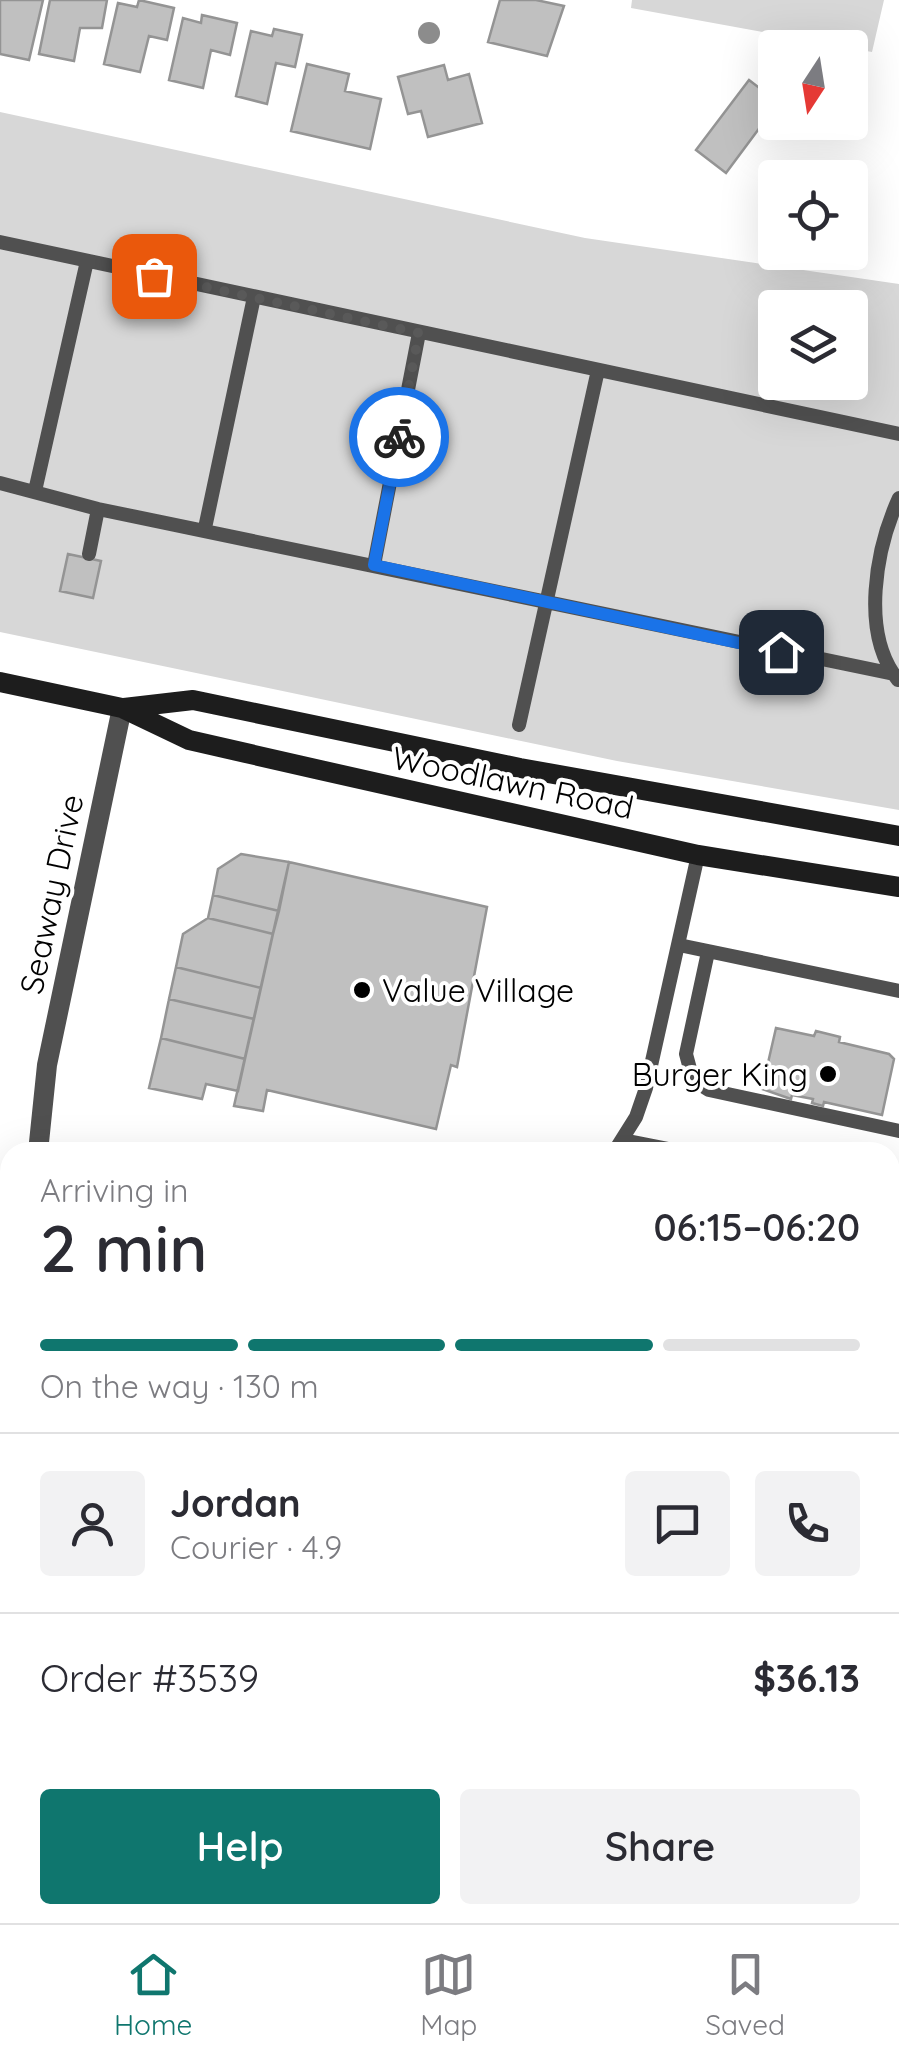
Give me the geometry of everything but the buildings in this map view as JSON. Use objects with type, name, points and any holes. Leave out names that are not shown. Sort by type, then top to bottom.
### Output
[{"type":"main road","name":"Woodlawn Road","points":[[0,682],[122,708],[190,740],[698,854],[899,887]]},
{"type":"main road","name":"Woodlawn Road","points":[[122,708],[193,700],[520,768],[899,836]]},
{"type":"main road","points":[[797,869],[899,899]]},
{"type":"street","name":"Seaway Drive","points":[[39,1142],[46,1065],[122,708]]},
{"type":"lane","points":[[0,242],[899,434]]},
{"type":"lane","points":[[35,491],[87,261]]},
{"type":"lane","points":[[205,528],[254,297]]},
{"type":"lane","points":[[374,565],[419,333]]},
{"type":"lane","points":[[520,724],[598,370]]},
{"type":"lane","points":[[0,484],[896,677]]},
{"type":"lane","points":[[896,677],[882,642],[877,588],[884,535],[899,498]]},
{"type":"lane","points":[[89,554],[98,508]]},
{"type":"lane","points":[[620,1142],[646,1088],[698,854]]},
{"type":"lane","points":[[679,945],[899,990]]},
{"type":"lane","points":[[708,952],[686,1054],[686,1068],[695,1082],[709,1090],[899,1131]]},
{"type":"shaded area","points":[[632,0],[884,0],[872,52],[868,51],[868,30],[758,31],[631,8]]},
{"type":"shaded area","points":[[0,112],[585,238],[758,263],[758,270],[803,270],[899,284],[899,810],[617,761],[0,632]]},
{"type":"way so far","points":[[154,276],[419,333],[399,437]]},
{"type":"place","name":"Value Village","points":[[362,990]]},
{"type":"place","name":"Burger King","points":[[828,1074]]},
{"type":"route","points":[[399,437],[374,565],[781,652]]}]
